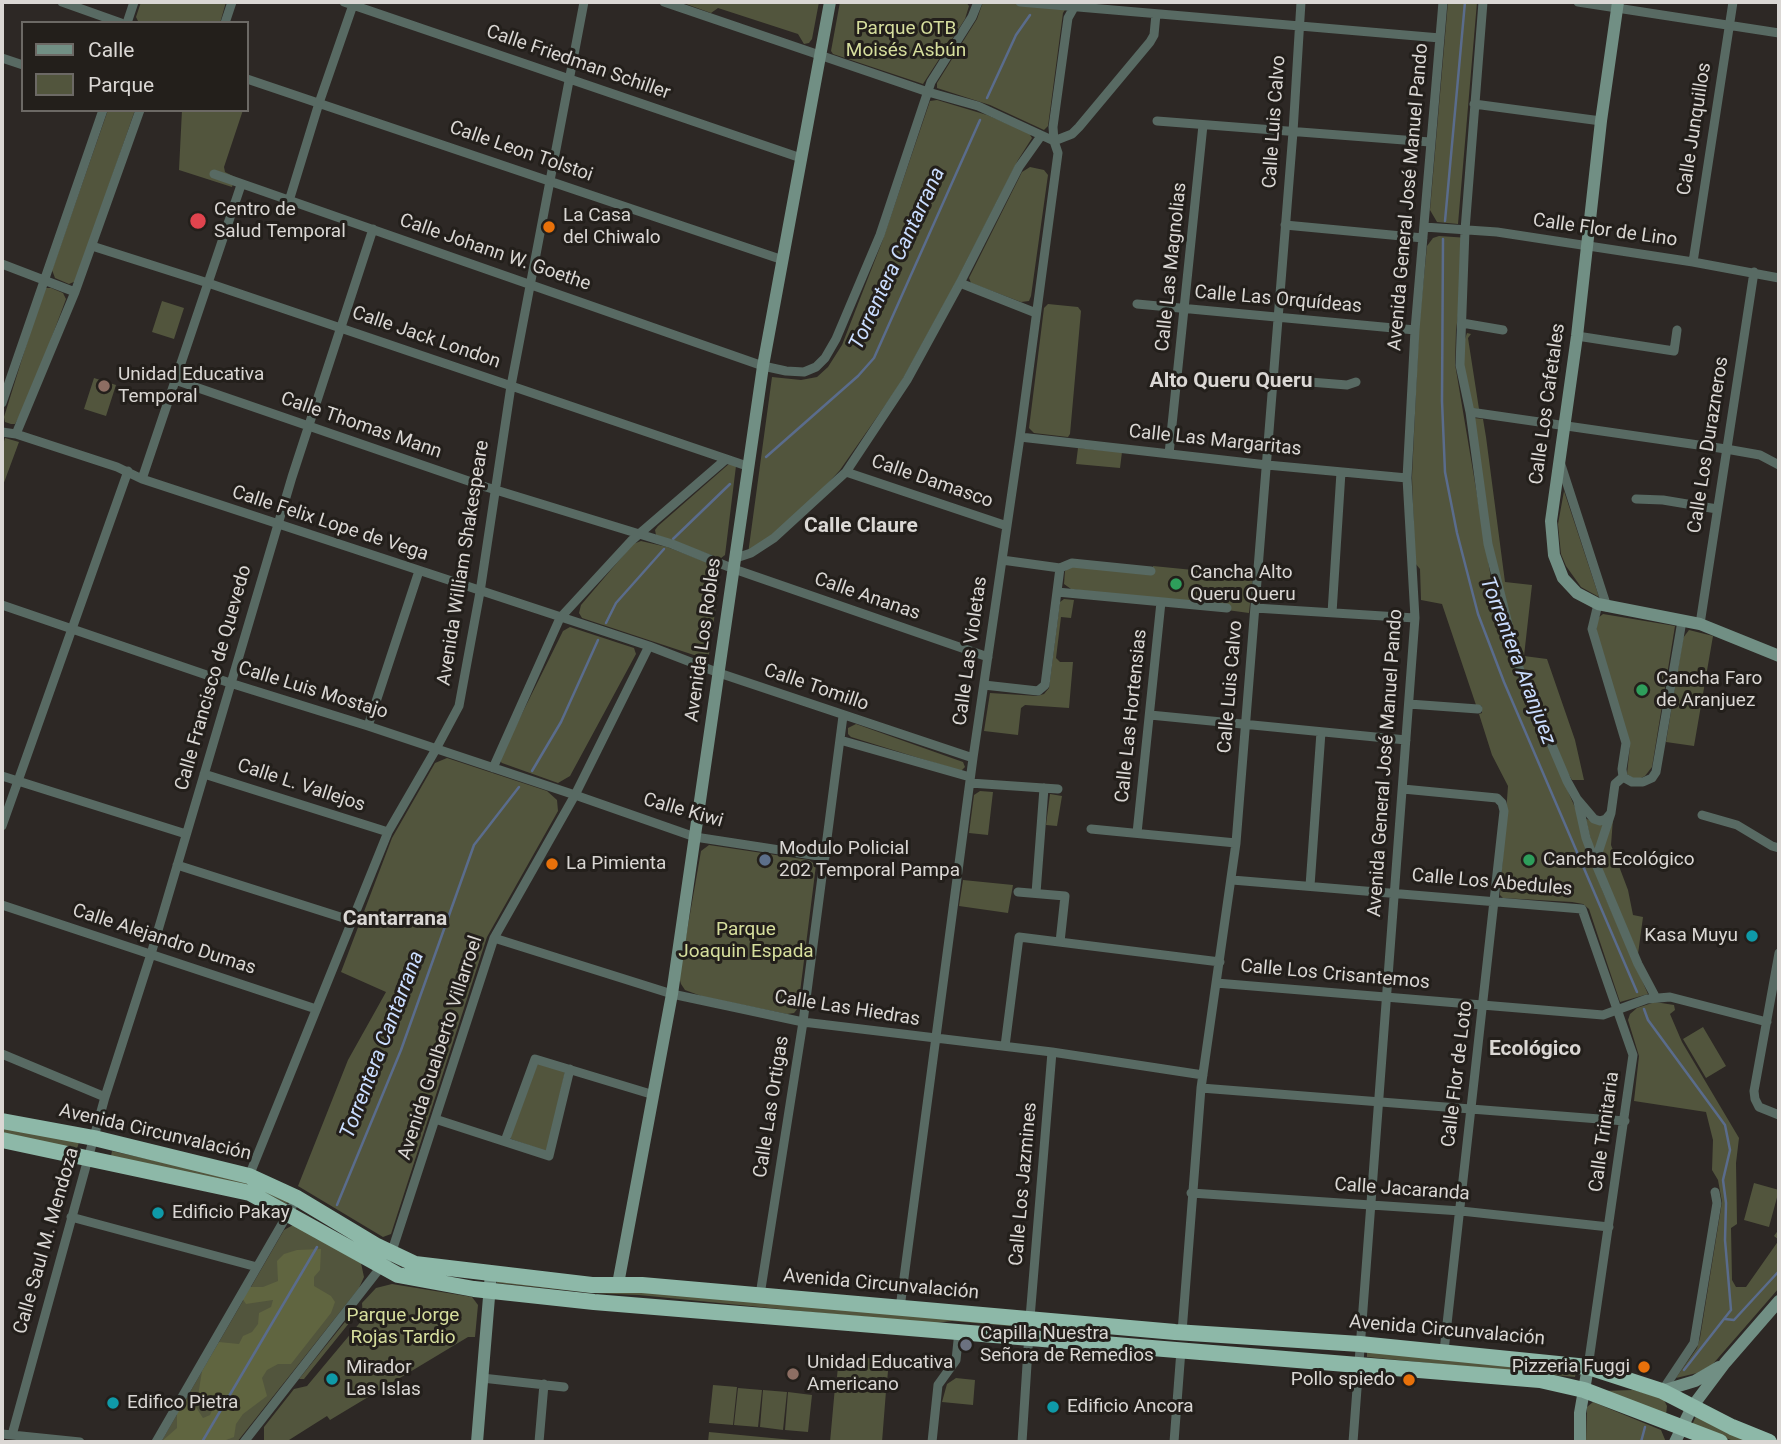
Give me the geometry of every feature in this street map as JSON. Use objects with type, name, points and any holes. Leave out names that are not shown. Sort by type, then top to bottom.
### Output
[{"type":"highway","name":"Avenida Circunvalación","points":[[2,1121],[94,1138],[249,1176],[297,1198],[387,1260],[406,1277],[489,1291],[594,1302],[1539,1380],[1584,1390],[1678,1435],[1720,1442]]},
{"type":"highway","name":"Avenida Circunvalación","points":[[2,1140],[250,1193],[387,1260],[592,1285],[618,1284],[1182,1332],[1360,1344],[1588,1367],[1632,1379],[1662,1391],[1732,1427],[1769,1442]]},
{"type":"main road","name":"Avenida Los Robles","points":[[618,1284],[672,994],[763,366],[830,2]]},
{"type":"main road","name":"Calle Los Cafetales","points":[[1617,5],[1577,336],[1551,521],[1554,555],[1563,578],[1577,593],[1603,605],[1700,624],[1779,656]]},
{"type":"main road","points":[[477,1442],[491,1273]]},
{"type":"main road","points":[[1678,1435],[1692,1406],[1779,1301]]},
{"type":"main road","points":[[1662,1391],[1704,1377],[1725,1363]]},
{"type":"main road","points":[[1580,1442],[1580,1413],[1588,1367]]},
{"type":"street","points":[[62,2],[115,21]]},
{"type":"street","points":[[128,21],[134,2]]},
{"type":"street","points":[[226,21],[232,2]]},
{"type":"street","name":"Avenida William Shakespeare","points":[[249,1176],[388,832],[458,706],[480,592],[511,386],[584,2]]},
{"type":"street","points":[[664,2],[928,92],[978,106],[1054,141],[1072,134],[1079,127],[1150,42],[1154,35],[1156,14]]},
{"type":"street","name":"Calle Johann W. Goethe","points":[[214,174],[763,366],[804,372],[816,367],[825,358],[836,339],[880,236],[931,82],[972,17],[978,2]]},
{"type":"street","points":[[1020,2],[1075,4],[1156,14],[1440,38]]},
{"type":"street","name":"Calle Luis Calvo","points":[[1182,1332],[1201,1088],[1236,843],[1301,2]]},
{"type":"street","name":"Avenida General José Manuel Pando","points":[[1353,1442],[1415,618],[1407,478],[1415,330],[1443,2]]},
{"type":"street","points":[[1483,2],[1465,230],[1460,365],[1488,544],[1515,656],[1577,799],[1595,862],[1638,964],[1656,998],[1670,998],[1767,1022]]},
{"type":"street","points":[[1578,2],[1617,5],[1779,33]]},
{"type":"street","name":"Calle Junquillos","points":[[1693,262],[1733,2]]},
{"type":"street","points":[[289,201],[351,3]]},
{"type":"street","name":"Calle Friedman Schiller","points":[[351,3],[801,158]]},
{"type":"street","name":"Calle Las Violetas","points":[[900,1308],[973,758],[1058,153],[1053,127],[1068,18],[1075,4]]},
{"type":"street","points":[[2,58],[21,64]]},
{"type":"street","name":"Calle Leon Tolstoi","points":[[248,79],[783,260]]},
{"type":"street","points":[[1474,104],[1601,121]]},
{"type":"street","points":[[2,403],[102,112]]},
{"type":"street","points":[[16,434],[75,292],[139,112]]},
{"type":"street","points":[[1157,121],[1430,142]]},
{"type":"street","name":"Calle Las Magnolias","points":[[1169,454],[1203,125]]},
{"type":"street","points":[[735,564],[774,538],[846,472],[907,380],[1019,167],[1041,136]]},
{"type":"street","points":[[142,479],[241,185]]},
{"type":"street","points":[[1285,225],[1423,238]]},
{"type":"street","name":"Calle Flor de Lino","points":[[1424,227],[1497,232],[1779,278]]},
{"type":"street","name":"Calle Francisco de Quevedo","points":[[94,1138],[307,427],[373,229]]},
{"type":"street","name":"Calle Jack London","points":[[92,246],[747,466]]},
{"type":"street","points":[[2,264],[75,292]]},
{"type":"street","name":"Calle Los Durazneros","points":[[1700,624],[1754,272]]},
{"type":"street","points":[[960,283],[1037,313]]},
{"type":"street","name":"Calle Las Orquídeas","points":[[1138,304],[1415,330]]},
{"type":"street","points":[[1462,323],[1503,330]]},
{"type":"street","points":[[1577,336],[1674,351],[1677,330]]},
{"type":"street","points":[[1273,379],[1347,385],[1356,382]]},
{"type":"street","name":"Calle Thomas Mann","points":[[175,380],[494,489],[735,564]]},
{"type":"street","points":[[1469,412],[1726,449],[1760,455],[1779,465]]},
{"type":"street","name":"Calle Felix Lope de Vega","points":[[2,432],[16,434],[128,471],[142,479],[277,525],[649,646]]},
{"type":"street","name":"Calle Las Margaritas","points":[[1020,437],[1407,478]]},
{"type":"street","points":[[493,768],[560,618],[639,534],[725,460]]},
{"type":"street","points":[[1559,461],[1603,605],[1592,629],[1626,743],[1623,777]]},
{"type":"street","points":[[2,826],[128,471]]},
{"type":"street","name":"Calle Damasco","points":[[846,472],[1007,526]]},
{"type":"street","points":[[1332,613],[1341,472]]},
{"type":"street","points":[[1636,499],[1662,500],[1717,509]]},
{"type":"street","points":[[1002,561],[1060,568],[1072,563],[1151,571]]},
{"type":"street","name":"Calle Ananas","points":[[735,564],[988,657]]},
{"type":"street","points":[[984,685],[1038,691],[1045,685],[1060,568]]},
{"type":"street","points":[[368,726],[419,571]]},
{"type":"street","points":[[1057,592],[1227,608]]},
{"type":"street","name":"Calle Las Hortensias","points":[[1137,833],[1161,602]]},
{"type":"street","name":"Calle Luis Mostajo","points":[[2,605],[230,683],[575,795]]},
{"type":"street","points":[[1255,608],[1415,618]]},
{"type":"street","points":[[1623,777],[1632,782],[1643,782],[1652,778],[1656,772],[1682,621]]},
{"type":"street","name":"Calle Tomillo","points":[[649,646],[843,716],[973,758]]},
{"type":"street","name":"Avenida Gualberto Villarroel","points":[[244,1442],[387,1260],[494,938],[575,795],[649,646]]},
{"type":"street","points":[[1409,704],[1479,709]]},
{"type":"street","points":[[1150,715],[1406,740]]},
{"type":"street","name":"Calle Las Ortigas","points":[[760,1295],[803,1023],[843,716]]},
{"type":"street","points":[[1310,886],[1321,732]]},
{"type":"street","name":"Calle Tomillo","points":[[840,740],[970,780],[1058,789]]},
{"type":"street","name":"Calle L. Vallejos","points":[[204,774],[388,832]]},
{"type":"street","points":[[2,776],[186,834]]},
{"type":"street","points":[[1595,862],[1611,813],[1615,784],[1623,777]]},
{"type":"street","points":[[1036,893],[1044,788]]},
{"type":"street","name":"Calle Flor de Loto","points":[[1403,789],[1490,796],[1501,801],[1504,811],[1444,1351]]},
{"type":"street","name":"Calle Kiwi","points":[[575,795],[695,837],[825,857]]},
{"type":"street","points":[[1577,799],[1600,821],[1611,813]]},
{"type":"street","points":[[1702,815],[1737,825],[1779,848]]},
{"type":"street","points":[[1091,829],[1236,843]]},
{"type":"street","points":[[177,865],[353,920]]},
{"type":"street","name":"Calle Los Abedules","points":[[1232,880],[1582,909]]},
{"type":"street","points":[[1018,892],[1065,896],[1060,942]]},
{"type":"street","name":"Calle Alejandro Dumas","points":[[2,905],[316,1009]]},
{"type":"street","name":"Calle Trinitaria","points":[[1582,909],[1586,914],[1633,1055],[1588,1367]]},
{"type":"street","name":"Calle Los Crisantemos","points":[[1005,1046],[1019,937],[1220,962]]},
{"type":"street","name":"Calle Las Hiedras","points":[[494,938],[672,994],[803,1023],[1052,1052],[1203,1075]]},
{"type":"street","points":[[1779,953],[1755,1099],[1759,1107],[1779,1115]]},
{"type":"street","name":"Calle Los Crisantemos","points":[[1216,984],[1603,1015],[1656,998]]},
{"type":"street","name":"Calle Los Jazmines","points":[[1022,1442],[1052,1052]]},
{"type":"street","points":[[2,1054],[105,1097]]},
{"type":"street","points":[[505,1141],[535,1059],[654,1095]]},
{"type":"street","points":[[435,1119],[550,1156],[570,1069]]},
{"type":"street","points":[[1201,1088],[1625,1121]]},
{"type":"street","name":"Calle Saul M. Mendoza","points":[[12,1435],[94,1138]]},
{"type":"street","points":[[1662,1391],[1693,1343],[1717,1203],[1715,1192]]},
{"type":"street","name":"Calle Jacaranda","points":[[1191,1193],[1461,1211],[1609,1227]]},
{"type":"street","points":[[156,1442],[297,1198]]},
{"type":"street","points":[[71,1217],[257,1267]]},
{"type":"street","points":[[932,1442],[938,1385],[956,1360],[959,1331]]},
{"type":"street","points":[[1174,1442],[1181,1350]]},
{"type":"street","points":[[482,1378],[564,1387]]},
{"type":"street","points":[[539,1442],[544,1384]]},
{"type":"street","points":[[2,1434],[80,1442]]},
{"type":"green space","points":[[141,2],[226,2],[221,21],[138,21],[136,17]]},
{"type":"green space","name":"Parque OTB Moisés Asbún","points":[[819,2],[812,39],[804,44],[798,34],[718,8],[711,13],[686,4]]},
{"type":"green space","name":"Parque OTB Moisés Asbún","points":[[840,2],[966,2],[969,6],[965,19],[923,84],[833,54],[831,51]]},
{"type":"green space","points":[[983,2],[1070,2],[1063,13],[1048,126],[1044,130],[990,105],[937,88],[937,83],[977,19]]},
{"type":"green space","points":[[1448,2],[1477,2],[1458,224],[1437,222],[1430,210]]},
{"type":"green space","points":[[937,100],[987,115],[1029,133],[1032,138],[900,384],[840,470],[799,515],[748,554],[772,377],[801,380],[817,377],[828,367],[842,345],[882,242],[930,101]]},
{"type":"green space","points":[[107,112],[134,112],[76,281],[69,284],[55,278],[52,270]]},
{"type":"green space","points":[[182,112],[242,112],[224,167],[225,172],[235,177],[232,187],[179,170]]},
{"type":"green space","points":[[1030,167],[1044,170],[1048,175],[1031,296],[1029,301],[1021,302],[971,283],[969,278],[1022,172]]},
{"type":"green space","points":[[1433,238],[1469,238],[1456,330],[1455,364],[1493,590],[1515,670],[1577,812],[1603,892],[1648,994],[1620,1002],[1589,909],[1583,904],[1572,902],[1503,898],[1500,895],[1508,786],[1492,755],[1479,714],[1482,713],[1482,706],[1476,705],[1442,604],[1421,600],[1420,569],[1415,563],[1412,477],[1419,326],[1427,246]]},
{"type":"green space","points":[[44,288],[63,293],[66,299],[28,401],[15,424],[11,424],[5,422],[4,417]]},
{"type":"green space","points":[[162,301],[184,308],[174,339],[152,332]]},
{"type":"green space","points":[[1048,304],[1078,307],[1081,311],[1068,437],[1034,433],[1029,428],[1044,308]]},
{"type":"green space","points":[[1467,333],[1471,334],[1468,338],[1479,409],[1472,408],[1464,370],[1463,345]]},
{"type":"green space","points":[[94,378],[116,385],[106,416],[84,409]]},
{"type":"green space","points":[[1474,418],[1483,419],[1505,582],[1532,585],[1524,656],[1547,659],[1575,740],[1584,780],[1572,780],[1566,770],[1525,675],[1492,546]]},
{"type":"green space","points":[[5,438],[19,442],[2,488],[2,448]]},
{"type":"green space","points":[[1078,448],[1122,452],[1120,468],[1076,464]]},
{"type":"green space","points":[[730,463],[736,466],[725,555],[721,558],[656,535],[658,526]]},
{"type":"green space","points":[[1564,491],[1599,597],[1581,587],[1561,554],[1558,524]]},
{"type":"green space","points":[[641,541],[667,547],[717,566],[721,571],[709,654],[706,657],[582,618],[579,613],[581,605],[633,544]]},
{"type":"green space","points":[[1070,566],[1152,574],[1153,566],[1253,576],[1249,613],[1071,589],[1064,584],[1065,571]]},
{"type":"green space","points":[[1064,599],[1074,600],[1071,618],[1061,617],[1056,658],[1060,662],[1073,662],[1069,708],[1025,705],[1021,708],[1018,735],[984,731],[990,693],[1037,696],[1044,694],[1049,688],[1060,602]]},
{"type":"green space","points":[[1603,614],[1675,626],[1652,767],[1641,778],[1633,778],[1627,774],[1630,746],[1597,637],[1596,625]]},
{"type":"green space","points":[[570,627],[634,648],[636,654],[570,776],[558,783],[499,760],[563,631]]},
{"type":"green space","points":[[1689,630],[1713,636],[1694,746],[1666,742],[1683,638]]},
{"type":"green space","points":[[856,724],[963,762],[965,767],[961,771],[851,737],[848,728]]},
{"type":"green space","points":[[447,758],[547,791],[557,800],[558,811],[487,937],[391,1234],[383,1237],[298,1186],[348,1060],[386,992],[341,972],[392,838],[435,763]]},
{"type":"green space","points":[[980,791],[993,792],[988,835],[969,833],[974,795]]},
{"type":"green space","points":[[1050,794],[1062,796],[1057,826],[1046,825]]},
{"type":"green space","points":[[1586,819],[1605,823],[1594,854]]},
{"type":"green space","points":[[1613,819],[1611,845],[1628,890],[1633,915],[1643,917],[1638,954],[1598,861]]},
{"type":"green space","name":"Parque Joaquin Espada","points":[[709,845],[809,860],[816,865],[798,1008],[794,1013],[787,1014],[704,997],[685,990],[681,984],[679,977],[701,851]]},
{"type":"green space","points":[[963,880],[1013,885],[1008,913],[959,906]]},
{"type":"green space","points":[[1655,1002],[1674,1005],[1675,1010],[1670,1014],[1682,1042],[1739,1138],[1736,1163],[1737,1224],[1731,1228],[1732,1280],[1736,1287],[1746,1287],[1779,1240],[1779,1288],[1712,1365],[1697,1373],[1676,1378],[1697,1348],[1700,1338],[1722,1202],[1718,1180],[1712,1170],[1713,1140],[1706,1112],[1634,1101],[1639,1056],[1628,1020],[1637,1008]]},
{"type":"green space","points":[[1703,1027],[1726,1066],[1706,1078],[1683,1039]]},
{"type":"green space","points":[[536,1062],[565,1072],[548,1148],[545,1151],[511,1139]]},
{"type":"green space","points":[[2,1128],[79,1142],[77,1149],[2,1135]]},
{"type":"green space","points":[[112,1151],[245,1181],[289,1200],[287,1204],[256,1188],[111,1156]]},
{"type":"green space","points":[[1754,1183],[1779,1190],[1769,1227],[1744,1220]]},
{"type":"green space","points":[[293,1225],[361,1263],[364,1277],[359,1288],[237,1442],[161,1442],[284,1230]]},
{"type":"green space","points":[[321,1249],[320,1270],[314,1277],[314,1286],[331,1296],[335,1302],[331,1313],[291,1364],[278,1364],[267,1370],[262,1378],[267,1396],[243,1414],[236,1424],[234,1437],[221,1442],[161,1442],[177,1428],[177,1412],[184,1400],[192,1401],[203,1418],[210,1415],[213,1408],[211,1397],[198,1396],[202,1371],[219,1342],[239,1344],[243,1336],[252,1332],[258,1324],[259,1313],[271,1307],[273,1300],[246,1304],[242,1298],[248,1287],[263,1287],[278,1281],[277,1261],[284,1254],[297,1250]]},
{"type":"green space","points":[[497,1279],[1011,1323],[1010,1326],[952,1321],[936,1323],[592,1293],[497,1283]]},
{"type":"green space","name":"Parque Jorge Rojas Tardio","points":[[392,1284],[472,1297],[478,1305],[475,1337],[468,1337],[330,1420],[327,1416],[289,1440],[290,1442],[264,1442],[264,1427],[294,1389],[307,1386],[363,1319],[362,1303],[376,1288]]},
{"type":"green space","points":[[353,1312],[354,1317],[304,1379],[299,1379]]},
{"type":"green space","points":[[1367,1352],[1576,1372],[1575,1377],[1367,1357]]},
{"type":"green space","points":[[839,1355],[889,1360],[887,1382],[837,1377]]},
{"type":"green space","points":[[956,1378],[975,1380],[973,1405],[942,1402],[947,1384]]},
{"type":"green space","points":[[713,1385],[737,1387],[733,1425],[709,1423]]},
{"type":"green space","points":[[835,1387],[886,1391],[882,1442],[830,1442]]},
{"type":"green space","points":[[738,1388],[762,1390],[758,1427],[734,1425]]},
{"type":"green space","points":[[763,1390],[787,1392],[783,1430],[760,1427]]},
{"type":"green space","points":[[1633,1390],[1663,1398],[1667,1406],[1666,1415],[1602,1391]]},
{"type":"green space","points":[[788,1392],[812,1395],[808,1432],[785,1430]]},
{"type":"green space","points":[[1593,1402],[1661,1430],[1666,1442],[1586,1442],[1587,1407]]},
{"type":"green space","points":[[1696,1416],[1751,1442],[1736,1442],[1692,1425]]},
{"type":"green space","points":[[709,1432],[803,1441],[803,1442],[708,1442]]},
{"type":"waterway","name":"Torrentera Aranjuez","points":[[1445,221],[1465,2]]},
{"type":"waterway","name":"Torrentera Cantarrana","points":[[987,98],[1016,35],[1030,15]]},
{"type":"waterway","name":"Torrentera Cantarrana","points":[[766,457],[858,376],[874,358],[980,120]]},
{"type":"waterway","name":"Torrentera Aranjuez","points":[[1443,239],[1442,401],[1445,472],[1457,533],[1478,614],[1504,682],[1637,992]]},
{"type":"waterway","name":"Torrentera Cantarrana","points":[[673,539],[730,484]]},
{"type":"waterway","name":"Torrentera Cantarrana","points":[[606,623],[616,603],[664,549]]},
{"type":"waterway","name":"Torrentera Cantarrana","points":[[532,771],[561,722],[598,640]]},
{"type":"waterway","name":"Torrentera Cantarrana","points":[[337,1205],[401,1050],[474,845],[519,787]]},
{"type":"waterway","name":"Torrentera Aranjuez","points":[[1644,1009],[1648,1020],[1725,1125],[1730,1150],[1723,1180],[1731,1310],[1684,1370]]},
{"type":"waterway","name":"Torrentera Cantarrana","points":[[202,1442],[317,1247]]},
{"type":"waterway","points":[[1725,1319],[1734,1320],[1779,1271]]},
{"type":"waterway","name":"Torrentera Aranjuez","points":[[1641,1442],[1645,1427]]},
{"type":"place","name":"Centro de Salud Temporal","points":[[198,221]]},
{"type":"place","name":"La Casa del Chiwalo","points":[[549,227]]},
{"type":"place","name":"Unidad Educativa Temporal","points":[[104,386]]},
{"type":"place","name":"Cancha Alto Queru Queru","points":[[1176,584]]},
{"type":"place","name":"Cancha Faro de Aranjuez","points":[[1642,690]]},
{"type":"place","name":"Modulo Policial 202 Temporal Pampa","points":[[765,860]]},
{"type":"place","name":"Cancha Ecológico","points":[[1529,860]]},
{"type":"place","name":"La Pimienta","points":[[552,864]]},
{"type":"place","name":"Kasa Muyu","points":[[1752,936]]},
{"type":"place","name":"Edificio Pakay","points":[[158,1213]]},
{"type":"place","name":"Capilla Nuestra Señora de Remedios","points":[[966,1345]]},
{"type":"place","name":"Pizzeria Fuggi","points":[[1644,1367]]},
{"type":"place","name":"Unidad Educativa Americano","points":[[793,1374]]},
{"type":"place","name":"Mirador Las Islas","points":[[332,1379]]},
{"type":"place","name":"Pollo spiedo","points":[[1409,1380]]},
{"type":"place","name":"Edifico Pietra","points":[[113,1403]]},
{"type":"place","name":"Edificio Ancora","points":[[1053,1407]]},
{"type":"district","name":"Alto Queru Queru","points":[[1231,382]]},
{"type":"district","name":"Calle Claure","points":[[861,527]]},
{"type":"district","name":"Cantarrana","points":[[395,920]]},
{"type":"district","name":"Ecológico","points":[[1535,1050]]}]
